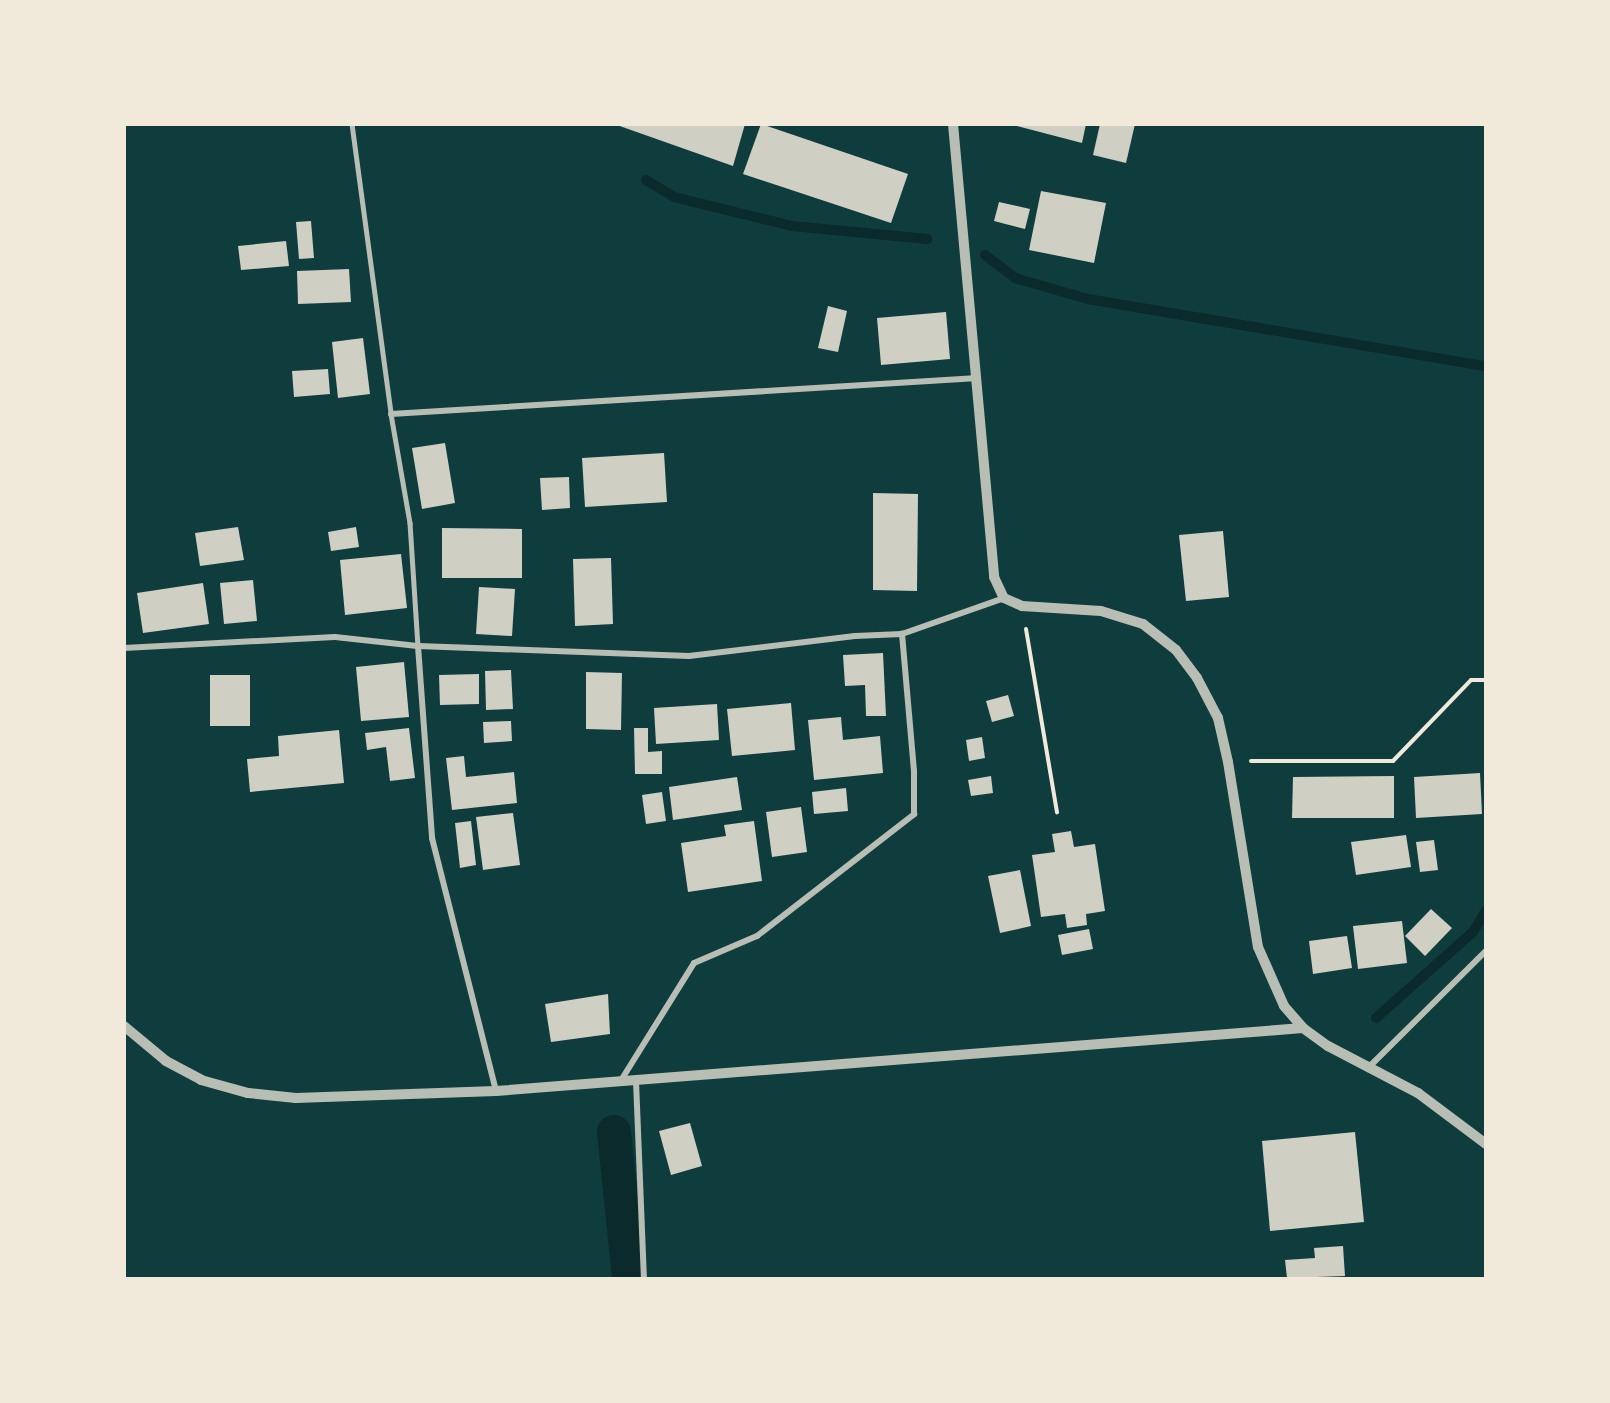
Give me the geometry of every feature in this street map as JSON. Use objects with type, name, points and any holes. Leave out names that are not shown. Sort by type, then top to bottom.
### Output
[{"type":"street","points":[[953,124],[978,378],[994,577],[1004,598],[1023,606],[1101,611],[1143,624],[1176,650],[1197,678],[1218,718],[1228,762],[1258,947],[1284,1006],[1303,1028],[1328,1046],[1370,1066],[1441,1108],[1485,1144]]},
{"type":"street","points":[[391,414],[978,378]]},
{"type":"street","points":[[124,648],[335,637],[418,646],[689,656],[855,636],[902,634],[1004,598]]},
{"type":"street","points":[[620,1082],[694,963],[757,936],[914,814],[914,771],[902,634]]},
{"type":"street","points":[[418,646],[432,838],[496,1091]]},
{"type":"street","points":[[1370,1066],[1485,951]]},
{"type":"street","points":[[124,1026],[166,1061],[201,1080],[248,1093],[296,1098],[496,1091],[1303,1028]]},
{"type":"street","points":[[636,1081],[644,1278]]},
{"type":"lane","points":[[352,124],[391,414],[410,523],[418,646]]},
{"type":"path","points":[[1023,606],[1057,812]]},
{"type":"path","points":[[1228,762],[1394,761],[1471,680],[1485,680]]},
{"type":"building","points":[[614,124],[745,124],[733,166]]},
{"type":"building","points":[[761,124],[908,174],[891,223],[743,174]]},
{"type":"building","points":[[1009,124],[1086,124],[1082,143]]},
{"type":"building","points":[[1100,124],[1135,124],[1126,163],[1093,155]]},
{"type":"building","points":[[1041,191],[1106,203],[1094,263],[1029,250]]},
{"type":"building","points":[[999,202],[1030,209],[1025,229],[994,221]]},
{"type":"building","points":[[311,221],[314,258],[299,259],[296,222]]},
{"type":"building","points":[[286,241],[289,266],[241,270],[238,246]]},
{"type":"building","points":[[349,269],[351,302],[298,304],[297,271]]},
{"type":"building","points":[[828,306],[847,311],[838,352],[818,348]]},
{"type":"building","points":[[946,312],[950,359],[881,365],[877,318]]},
{"type":"building","points":[[363,338],[370,394],[338,398],[332,342]]},
{"type":"building","points":[[328,369],[330,394],[294,397],[292,371]]},
{"type":"building","points":[[445,443],[455,503],[422,509],[412,448]]},
{"type":"building","points":[[664,453],[667,502],[585,507],[582,458]]},
{"type":"building","points":[[569,477],[570,508],[542,510],[540,478]]},
{"type":"building","points":[[873,493],[918,494],[917,591],[873,590]]},
{"type":"building","points":[[238,527],[244,560],[200,566],[195,533]]},
{"type":"building","points":[[356,527],[359,547],[331,551],[328,532]]},
{"type":"building","points":[[442,528],[522,529],[522,578],[442,578]]},
{"type":"building","points":[[1223,531],[1229,597],[1186,601],[1179,535]]},
{"type":"building","points":[[401,554],[407,608],[345,615],[340,560]]},
{"type":"building","points":[[611,558],[613,624],[575,626],[573,559]]},
{"type":"building","points":[[253,580],[257,621],[224,624],[220,583]]},
{"type":"building","points":[[203,583],[209,624],[143,633],[137,593]]},
{"type":"building","points":[[479,587],[515,589],[512,636],[476,634]]},
{"type":"building","points":[[883,653],[886,716],[866,716],[865,685],[845,686],[843,655]]},
{"type":"building","points":[[404,662],[409,717],[361,721],[356,667]]},
{"type":"building","points":[[511,670],[513,709],[486,710],[485,671]]},
{"type":"building","points":[[586,672],[622,673],[621,730],[586,729]]},
{"type":"building","points":[[479,674],[479,704],[440,705],[439,675]]},
{"type":"building","points":[[210,675],[250,675],[250,726],[210,726]]},
{"type":"building","points":[[1008,695],[1014,716],[992,722],[986,701]]},
{"type":"building","points":[[791,703],[795,750],[732,756],[727,709]]},
{"type":"building","points":[[717,704],[719,740],[656,744],[654,708]]},
{"type":"building","points":[[841,717],[843,740],[880,736],[883,773],[814,780],[808,720]]},
{"type":"building","points":[[511,721],[512,741],[484,743],[483,722]]},
{"type":"building","points":[[409,728],[415,778],[390,781],[386,747],[367,750],[365,733]]},
{"type":"building","points":[[634,728],[648,728],[648,752],[662,751],[662,774],[635,774]]},
{"type":"building","points":[[339,730],[344,783],[250,792],[247,759],[279,756],[278,736]]},
{"type":"building","points":[[982,737],[985,758],[969,761],[966,740]]},
{"type":"building","points":[[464,756],[466,777],[514,772],[517,803],[452,810],[446,758]]},
{"type":"building","points":[[1480,773],[1482,814],[1416,818],[1414,777]]},
{"type":"building","points":[[991,776],[993,793],[971,796],[968,780]]},
{"type":"building","points":[[1394,776],[1394,818],[1292,818],[1293,777]]},
{"type":"building","points":[[737,777],[742,810],[673,820],[669,787]]},
{"type":"building","points":[[846,788],[848,811],[814,814],[812,792]]},
{"type":"building","points":[[662,792],[666,821],[646,824],[642,795]]},
{"type":"building","points":[[801,807],[807,852],[772,857],[766,812]]},
{"type":"building","points":[[513,813],[520,865],[483,870],[476,817]]},
{"type":"building","points":[[471,821],[476,865],[460,868],[455,823]]},
{"type":"building","points":[[754,821],[762,881],[688,892],[681,843],[726,836],[724,825]]},
{"type":"building","points":[[1071,831],[1074,847],[1095,844],[1105,911],[1086,914],[1087,925],[1067,928],[1065,914],[1041,917],[1032,855],[1055,852],[1052,834]]},
{"type":"building","points":[[1406,835],[1411,867],[1356,875],[1351,842]]},
{"type":"building","points":[[1434,840],[1438,870],[1420,872],[1416,842]]},
{"type":"building","points":[[1020,870],[1031,926],[1000,933],[988,876]]},
{"type":"building","points":[[1431,909],[1452,928],[1425,956],[1405,936]]},
{"type":"building","points":[[1402,921],[1407,963],[1358,969],[1353,926]]},
{"type":"building","points":[[1089,929],[1093,949],[1062,955],[1058,935]]},
{"type":"building","points":[[1347,936],[1352,968],[1313,974],[1309,941]]},
{"type":"building","points":[[608,994],[610,1034],[551,1042],[545,1004]]},
{"type":"building","points":[[690,1123],[702,1166],[671,1175],[659,1131]]},
{"type":"building","points":[[1355,1132],[1364,1222],[1270,1231],[1262,1141]]},
{"type":"building","points":[[1343,1246],[1345,1276],[1287,1278],[1285,1260],[1315,1258],[1314,1248]]},
{"type":"waterway","points":[[646,180],[674,197],[792,226],[927,239]]},
{"type":"waterway","points":[[985,255],[1015,278],[1088,299],[1486,366]]},
{"type":"waterway","points":[[1376,1018],[1473,932],[1486,910]]},
{"type":"waterway","points":[[614,1132],[629,1278]]}]
